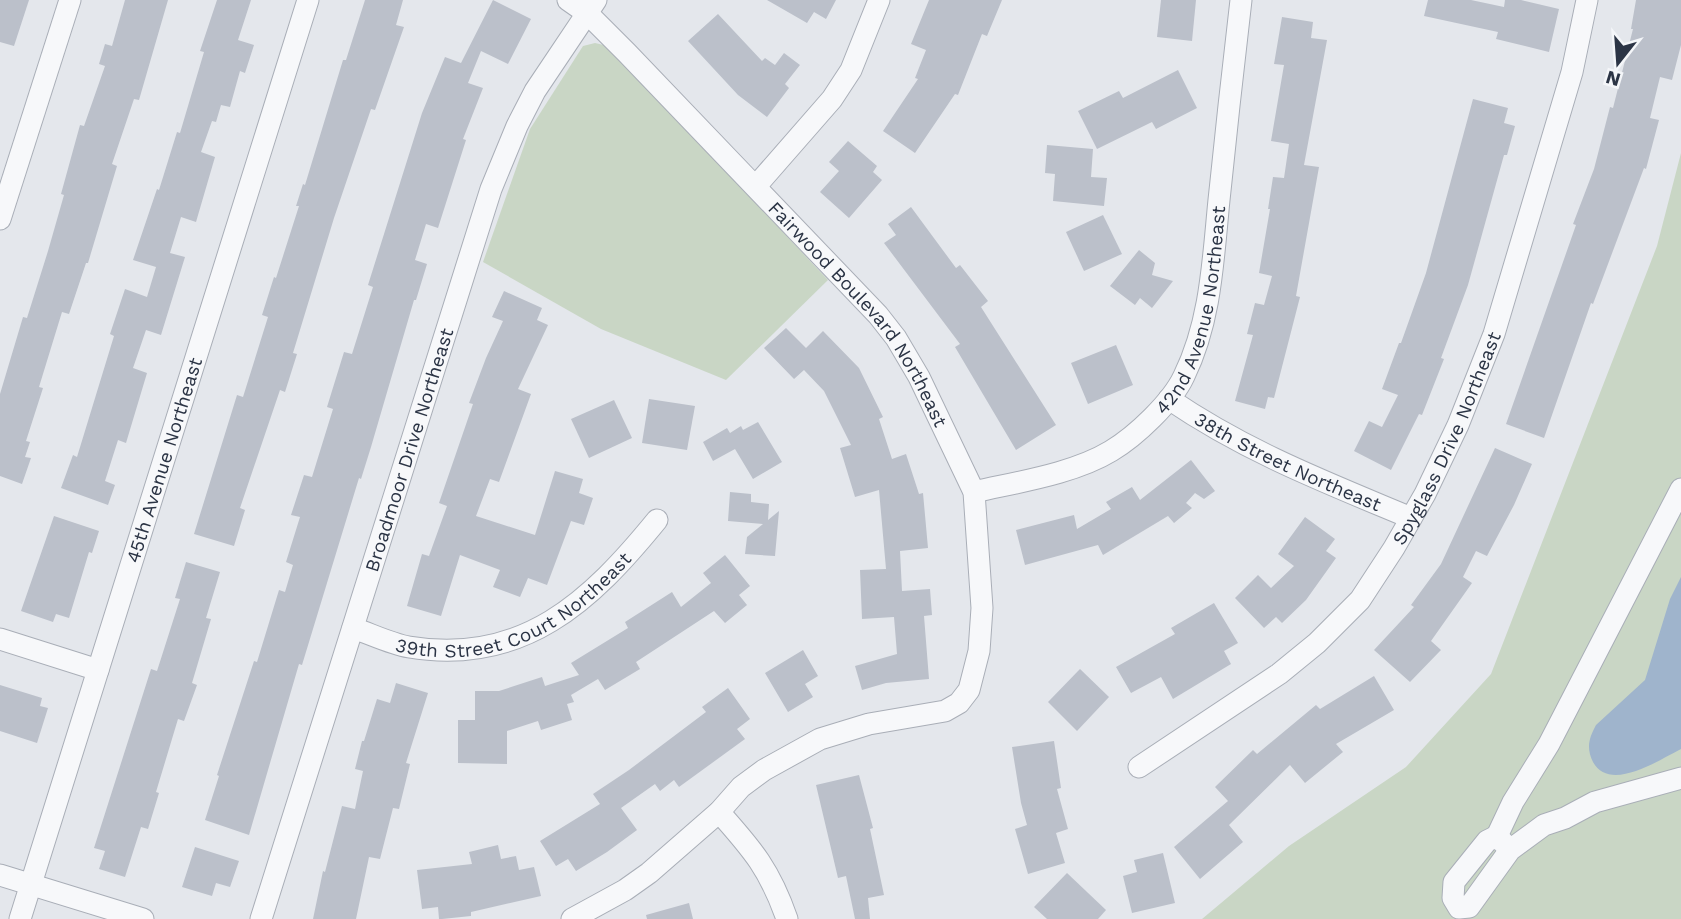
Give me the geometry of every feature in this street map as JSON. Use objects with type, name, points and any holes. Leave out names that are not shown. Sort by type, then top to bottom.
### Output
[{"type":"street","points":[[0,219],[70,0]]},
{"type":"street","name":"45th Avenue Northeast","points":[[20,919],[308,0]]},
{"type":"street","name":"Fairwood Boulevard Northeast","points":[[568,0],[592,7],[828,266],[878,315],[919,377],[974,492],[981,575],[979,651],[969,690],[959,703],[945,711],[869,724],[820,739],[764,770],[741,787],[719,812]]},
{"type":"street","points":[[756,186],[832,99],[851,69],[879,0]]},
{"type":"street","name":"42nd Avenue Northeast","points":[[974,492],[1053,474],[1112,451],[1170,399],[1184,375],[1197,345],[1209,292],[1241,0]]},
{"type":"street","name":"Spyglass Drive Northeast","points":[[1139,767],[1279,674],[1340,622],[1360,600],[1394,548],[1458,425],[1494,334],[1572,72],[1587,0]]},
{"type":"street","name":"Broadmoor Drive Northeast","points":[[261,919],[491,189],[535,91],[592,7]]},
{"type":"street","name":"38th Street Northeast","points":[[1170,399],[1240,443],[1289,467],[1411,518]]},
{"type":"street","points":[[1681,489],[1549,744],[1513,802],[1504,843],[1595,803],[1681,778]]},
{"type":"street","name":"39th Street Court Northeast","points":[[353,628],[408,647],[454,651],[492,646],[511,640],[557,619],[576,606],[623,562],[657,520]]},
{"type":"street","points":[[0,639],[98,670]]},
{"type":"street","points":[[572,919],[597,913],[649,873],[719,812],[756,853],[773,881],[787,919]]},
{"type":"street","points":[[0,875],[143,919]]},
{"type":"green space","points":[[595,43],[608,46],[828,280],[726,380],[601,329],[483,262],[530,129],[583,46]]},
{"type":"green space","points":[[1681,153],[1681,919],[1202,919],[1289,846],[1406,767],[1491,674],[1657,246]]},
{"type":"water","points":[[1681,577],[1681,749],[1635,771],[1611,775],[1601,771],[1593,762],[1589,743],[1592,734],[1596,725],[1645,680],[1670,599]]},
{"type":"building","points":[[0,0],[29,0],[14,46],[0,42]]},
{"type":"building","points":[[125,0],[168,0],[139,100],[134,99],[112,164],[117,166],[88,263],[69,314],[62,312],[39,387],[43,388],[26,441],[30,442],[25,457],[31,458],[22,484],[0,476],[0,394],[23,317],[27,318],[48,251],[80,125],[84,126],[105,66],[99,64],[105,44],[112,46]]},
{"type":"building","points":[[217,0],[251,0],[238,40],[254,45],[245,73],[240,71],[230,107],[221,105],[201,152],[215,157],[196,222],[181,217],[170,253],[185,257],[161,335],[146,330],[133,368],[147,373],[126,443],[118,440],[105,481],[115,485],[108,505],[61,488],[73,455],[77,457],[114,336],[110,334],[125,289],[147,297],[156,267],[133,260],[177,132],[180,133],[204,52],[200,51]]},
{"type":"building","points":[[365,0],[403,0],[396,25],[404,27],[375,110],[371,109],[334,218],[293,353],[297,354],[285,392],[280,390],[240,508],[245,510],[234,546],[194,534],[237,395],[243,397],[268,317],[262,315],[299,206],[296,206],[303,184],[305,185],[343,60],[346,60]]},
{"type":"building","points":[[493,0],[531,19],[508,64],[481,51],[468,83],[483,88],[463,139],[466,140],[438,228],[426,224],[415,260],[427,264],[302,665],[299,664],[249,835],[205,820],[254,661],[257,662],[279,590],[285,592],[293,565],[286,562],[300,517],[291,515],[304,475],[312,477],[333,409],[327,407],[344,352],[352,354],[373,287],[368,285],[422,113],[445,57],[461,63]]},
{"type":"building","points":[[767,0],[836,0],[826,19],[814,12],[807,23]]},
{"type":"building","points":[[929,0],[1002,0],[987,36],[982,34],[958,95],[955,94],[915,153],[883,131],[918,79],[915,78],[926,50],[911,44]]},
{"type":"building","points":[[1161,0],[1196,0],[1192,41],[1157,37]]},
{"type":"building","points":[[1428,0],[1471,0],[1504,7],[1505,0],[1521,0],[1559,9],[1549,52],[1496,39],[1498,32],[1424,16]]},
{"type":"building","points":[[1636,0],[1681,0],[1681,45],[1672,80],[1660,77],[1650,118],[1659,120],[1646,169],[1644,168],[1593,304],[1591,303],[1544,438],[1506,424],[1576,225],[1573,224],[1594,169],[1610,107],[1613,108],[1633,29]]},
{"type":"building","points":[[718,14],[762,61],[765,58],[775,65],[784,53],[800,65],[785,84],[789,88],[767,117],[738,95],[688,41]]},
{"type":"building","points":[[1282,17],[1313,22],[1311,38],[1327,40],[1304,165],[1319,167],[1296,296],[1300,297],[1274,398],[1268,397],[1265,409],[1235,401],[1253,335],[1247,334],[1255,303],[1264,305],[1272,276],[1259,273],[1273,177],[1284,178],[1289,144],[1271,141],[1284,65],[1274,64]]},
{"type":"building","points":[[1178,70],[1197,108],[1156,129],[1152,122],[1097,149],[1078,111],[1119,91],[1123,98]]},
{"type":"building","points":[[1473,99],[1508,108],[1504,123],[1515,126],[1507,155],[1504,155],[1468,285],[1441,358],[1444,359],[1422,415],[1419,414],[1391,470],[1354,451],[1369,421],[1382,427],[1398,395],[1382,389],[1426,273]]},
{"type":"building","points":[[848,141],[877,166],[873,172],[882,180],[849,218],[820,192],[839,171],[829,162]]},
{"type":"building","points":[[1047,145],[1093,149],[1091,177],[1107,178],[1104,206],[1053,201],[1055,174],[1045,173]]},
{"type":"building","points":[[911,207],[956,268],[960,265],[988,301],[981,307],[1056,425],[1016,450],[955,347],[960,344],[884,243],[896,235],[888,224]]},
{"type":"building","points":[[1103,215],[1122,254],[1084,271],[1066,232]]},
{"type":"building","points":[[1139,250],[1155,263],[1152,275],[1173,281],[1152,308],[1140,298],[1135,305],[1110,286]]},
{"type":"building","points":[[504,291],[542,308],[537,320],[548,325],[518,389],[531,394],[499,482],[490,479],[476,516],[535,535],[555,471],[583,479],[579,493],[593,498],[584,525],[571,521],[547,585],[528,578],[520,597],[493,587],[500,570],[460,555],[441,616],[407,606],[422,554],[429,556],[447,506],[439,503],[473,404],[469,403],[503,321],[492,317]]},
{"type":"building","points":[[786,328],[806,348],[823,331],[859,368],[883,417],[879,419],[892,459],[906,454],[919,494],[923,493],[928,548],[900,551],[902,591],[930,589],[932,615],[924,616],[929,679],[886,683],[862,690],[855,666],[897,654],[894,617],[862,619],[860,570],[886,569],[879,490],[855,497],[840,448],[851,445],[824,391],[804,370],[794,379],[764,348]]},
{"type":"building","points":[[1116,345],[1133,385],[1088,404],[1071,363]]},
{"type":"building","points":[[649,399],[695,406],[687,450],[642,443]]},
{"type":"building","points":[[614,400],[632,438],[589,458],[571,419]]},
{"type":"building","points":[[758,422],[782,462],[753,479],[735,449],[713,461],[703,442],[727,428],[730,433],[741,426],[743,430]]},
{"type":"building","points":[[1495,448],[1532,464],[1487,556],[1476,551],[1463,577],[1472,583],[1431,641],[1441,650],[1410,682],[1374,650],[1414,607],[1411,605],[1441,564]]},
{"type":"building","points":[[1191,460],[1215,491],[1204,499],[1195,493],[1186,503],[1192,508],[1174,523],[1168,516],[1103,555],[1098,545],[1025,565],[1016,530],[1074,515],[1077,529],[1111,509],[1106,502],[1132,487],[1140,500]]},
{"type":"building","points":[[730,492],[751,494],[751,502],[769,504],[768,520],[779,511],[775,556],[745,554],[747,537],[763,524],[728,521]]},
{"type":"building","points":[[54,516],[99,531],[92,553],[89,552],[69,618],[56,614],[53,622],[21,611]]},
{"type":"building","points":[[1305,517],[1335,539],[1326,551],[1336,558],[1306,600],[1282,623],[1276,617],[1264,628],[1235,598],[1258,575],[1271,588],[1294,566],[1278,554]]},
{"type":"building","points":[[725,555],[750,586],[739,595],[747,605],[725,623],[714,611],[636,662],[640,669],[605,690],[598,679],[571,695],[574,702],[567,704],[572,720],[541,730],[538,721],[507,731],[507,764],[458,763],[458,720],[475,720],[475,691],[499,691],[542,677],[545,686],[579,675],[571,663],[628,628],[625,622],[672,592],[681,607],[711,583],[703,573]]},
{"type":"building","points":[[186,562],[220,572],[206,618],[211,619],[192,683],[197,685],[184,721],[178,719],[148,829],[141,827],[125,877],[99,869],[105,851],[94,848],[151,669],[157,671],[180,599],[175,598]]},
{"type":"building","points":[[1214,603],[1238,643],[1224,651],[1231,664],[1173,699],[1161,677],[1131,693],[1116,667],[1175,634],[1171,628]]},
{"type":"building","points":[[803,650],[818,676],[805,684],[813,697],[788,712],[765,673]]},
{"type":"building","points":[[1080,669],[1109,697],[1077,731],[1048,702]]},
{"type":"building","points":[[1374,676],[1394,710],[1336,744],[1343,752],[1305,783],[1290,765],[1229,825],[1243,842],[1200,879],[1174,847],[1228,801],[1215,787],[1253,750],[1257,754],[1316,705],[1320,709]]},
{"type":"building","points":[[396,683],[428,693],[406,763],[410,764],[399,809],[393,808],[380,859],[369,857],[356,919],[313,919],[323,871],[325,872],[342,806],[355,809],[363,771],[355,769],[362,741],[377,699],[390,703]]},
{"type":"building","points":[[0,685],[42,698],[40,706],[48,708],[37,743],[0,731]]},
{"type":"building","points":[[728,688],[750,719],[737,729],[745,739],[679,787],[674,780],[660,791],[655,784],[621,808],[637,830],[607,852],[576,871],[568,859],[556,866],[540,841],[600,804],[593,794],[706,712],[702,707]]},
{"type":"building","points":[[1054,741],[1061,788],[1057,789],[1068,829],[1056,833],[1065,863],[1028,874],[1015,829],[1027,825],[1012,747]]},
{"type":"building","points":[[859,775],[873,828],[870,829],[884,895],[868,898],[870,919],[855,919],[846,876],[838,878],[816,785]]},
{"type":"building","points":[[498,845],[501,859],[516,856],[519,870],[534,867],[541,896],[471,912],[471,916],[439,919],[438,907],[422,909],[417,870],[472,864],[469,852]]},
{"type":"building","points":[[195,847],[239,861],[230,887],[216,883],[212,896],[182,887]]},
{"type":"building","points":[[1163,853],[1175,903],[1132,913],[1123,876],[1137,872],[1134,860]]},
{"type":"building","points":[[1067,873],[1106,910],[1098,919],[1047,919],[1034,907]]},
{"type":"building","points":[[689,903],[693,919],[647,919],[646,915]]}]
